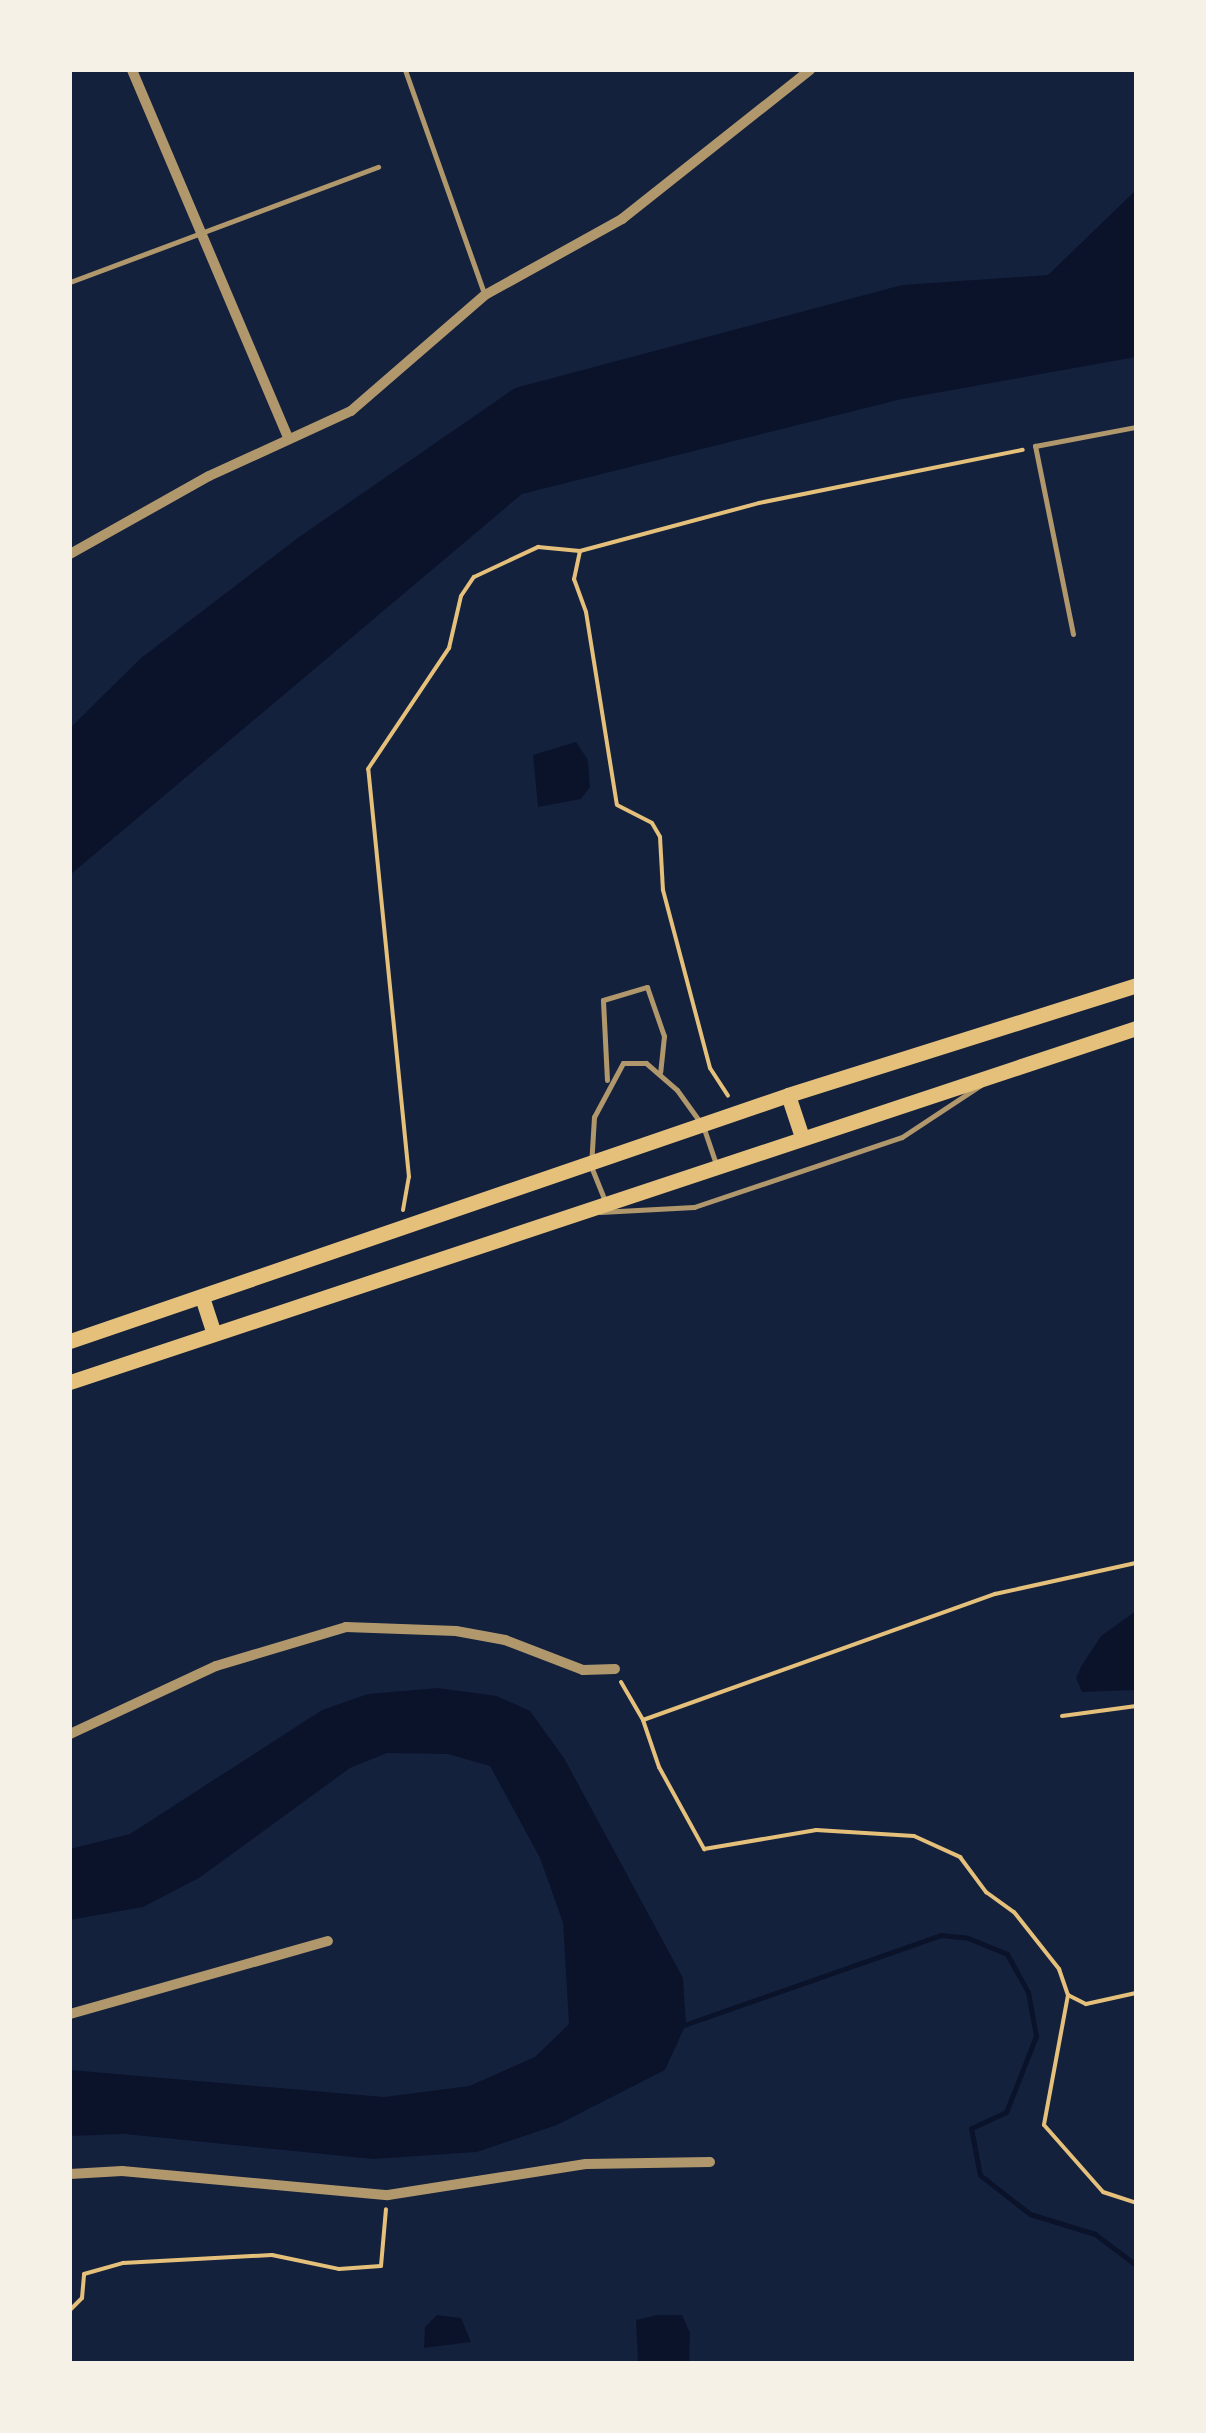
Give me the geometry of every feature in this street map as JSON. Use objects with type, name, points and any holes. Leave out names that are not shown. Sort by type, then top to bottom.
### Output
[{"type":"main road","points":[[70,1341],[788,1096],[1136,985]]},
{"type":"main road","points":[[70,1382],[1136,1028]]},
{"type":"main road","points":[[788,1096],[802,1137]]},
{"type":"main road","points":[[202,1297],[214,1333]]},
{"type":"street","points":[[132,70],[289,439]]},
{"type":"street","points":[[70,554],[209,476],[371,396],[484,296],[622,218],[660,182],[810,70]]},
{"type":"street","points":[[70,1734],[216,1666],[346,1627],[456,1631],[505,1640],[583,1670],[615,1669]]},
{"type":"street","points":[[70,2014],[328,1940]]},
{"type":"street","points":[[70,2174],[122,2171],[388,2195],[586,2164],[710,2162]]},
{"type":"lane","points":[[404,70],[484,296]]},
{"type":"lane","points":[[70,282],[378,167]]},
{"type":"lane","points":[[1073,634],[1035,446],[1136,427]]},
{"type":"lane","points":[[607,1083],[601,1007],[609,995],[652,990],[664,1036],[660,1072]]},
{"type":"lane","points":[[606,1204],[591,1166],[594,1117],[607,1083],[623,1063],[660,1072],[703,1126],[717,1166]]},
{"type":"lane","points":[[582,1212],[669,1213],[713,1201],[914,1132],[996,1074]]},
{"type":"path","points":[[400,1230],[409,1177],[368,770],[449,648],[462,596],[474,577],[538,547],[580,551],[759,503],[1035,446]]},
{"type":"path","points":[[580,551],[574,579],[590,632],[617,804],[652,823],[660,837],[664,890],[710,1068],[739,1113]]},
{"type":"path","points":[[643,1720],[996,1594],[1136,1563]]},
{"type":"path","points":[[615,1669],[643,1720],[659,1767],[704,1849],[816,1830],[914,1836],[960,1857],[986,1892],[1014,1912],[1058,1969],[1068,1995],[1044,2125],[1103,2192],[1136,2203]]},
{"type":"path","points":[[1062,1716],[1136,1706]]},
{"type":"path","points":[[1068,1995],[1086,2004],[1136,1992]]},
{"type":"path","points":[[70,2310],[82,2298],[84,2274],[122,2264],[272,2255],[339,2269],[380,2266],[388,2195]]},
{"type":"water","points":[[1136,190],[1136,357],[902,399],[522,494],[70,875],[70,728],[141,658],[299,537],[515,388],[902,285],[1048,275]]},
{"type":"water","points":[[576,742],[588,760],[590,787],[581,799],[538,807],[533,755]]},
{"type":"water","points":[[1136,1611],[1136,1690],[1082,1692],[1076,1678],[1101,1636]]},
{"type":"water","points":[[438,1688],[497,1696],[530,1711],[564,1758],[683,1978],[686,2024],[665,2070],[557,2125],[477,2152],[373,2159],[125,2134],[70,2136],[70,2070],[384,2097],[469,2086],[535,2057],[569,2024],[563,1923],[540,1858],[490,1766],[448,1754],[387,1753],[350,1768],[199,1878],[143,1907],[70,1920],[70,1849],[130,1834],[322,1710],[368,1694]]},
{"type":"water","points":[[437,2315],[461,2318],[471,2342],[424,2348],[425,2327]]},
{"type":"water","points":[[682,2315],[690,2333],[689,2363],[638,2363],[636,2320]]},
{"type":"waterway","points":[[684,2025],[941,1935],[968,1938],[1007,1954],[1028,1992],[1036,2036],[1006,2112],[971,2128],[980,2175],[1030,2214],[1095,2234],[1136,2265]]}]
